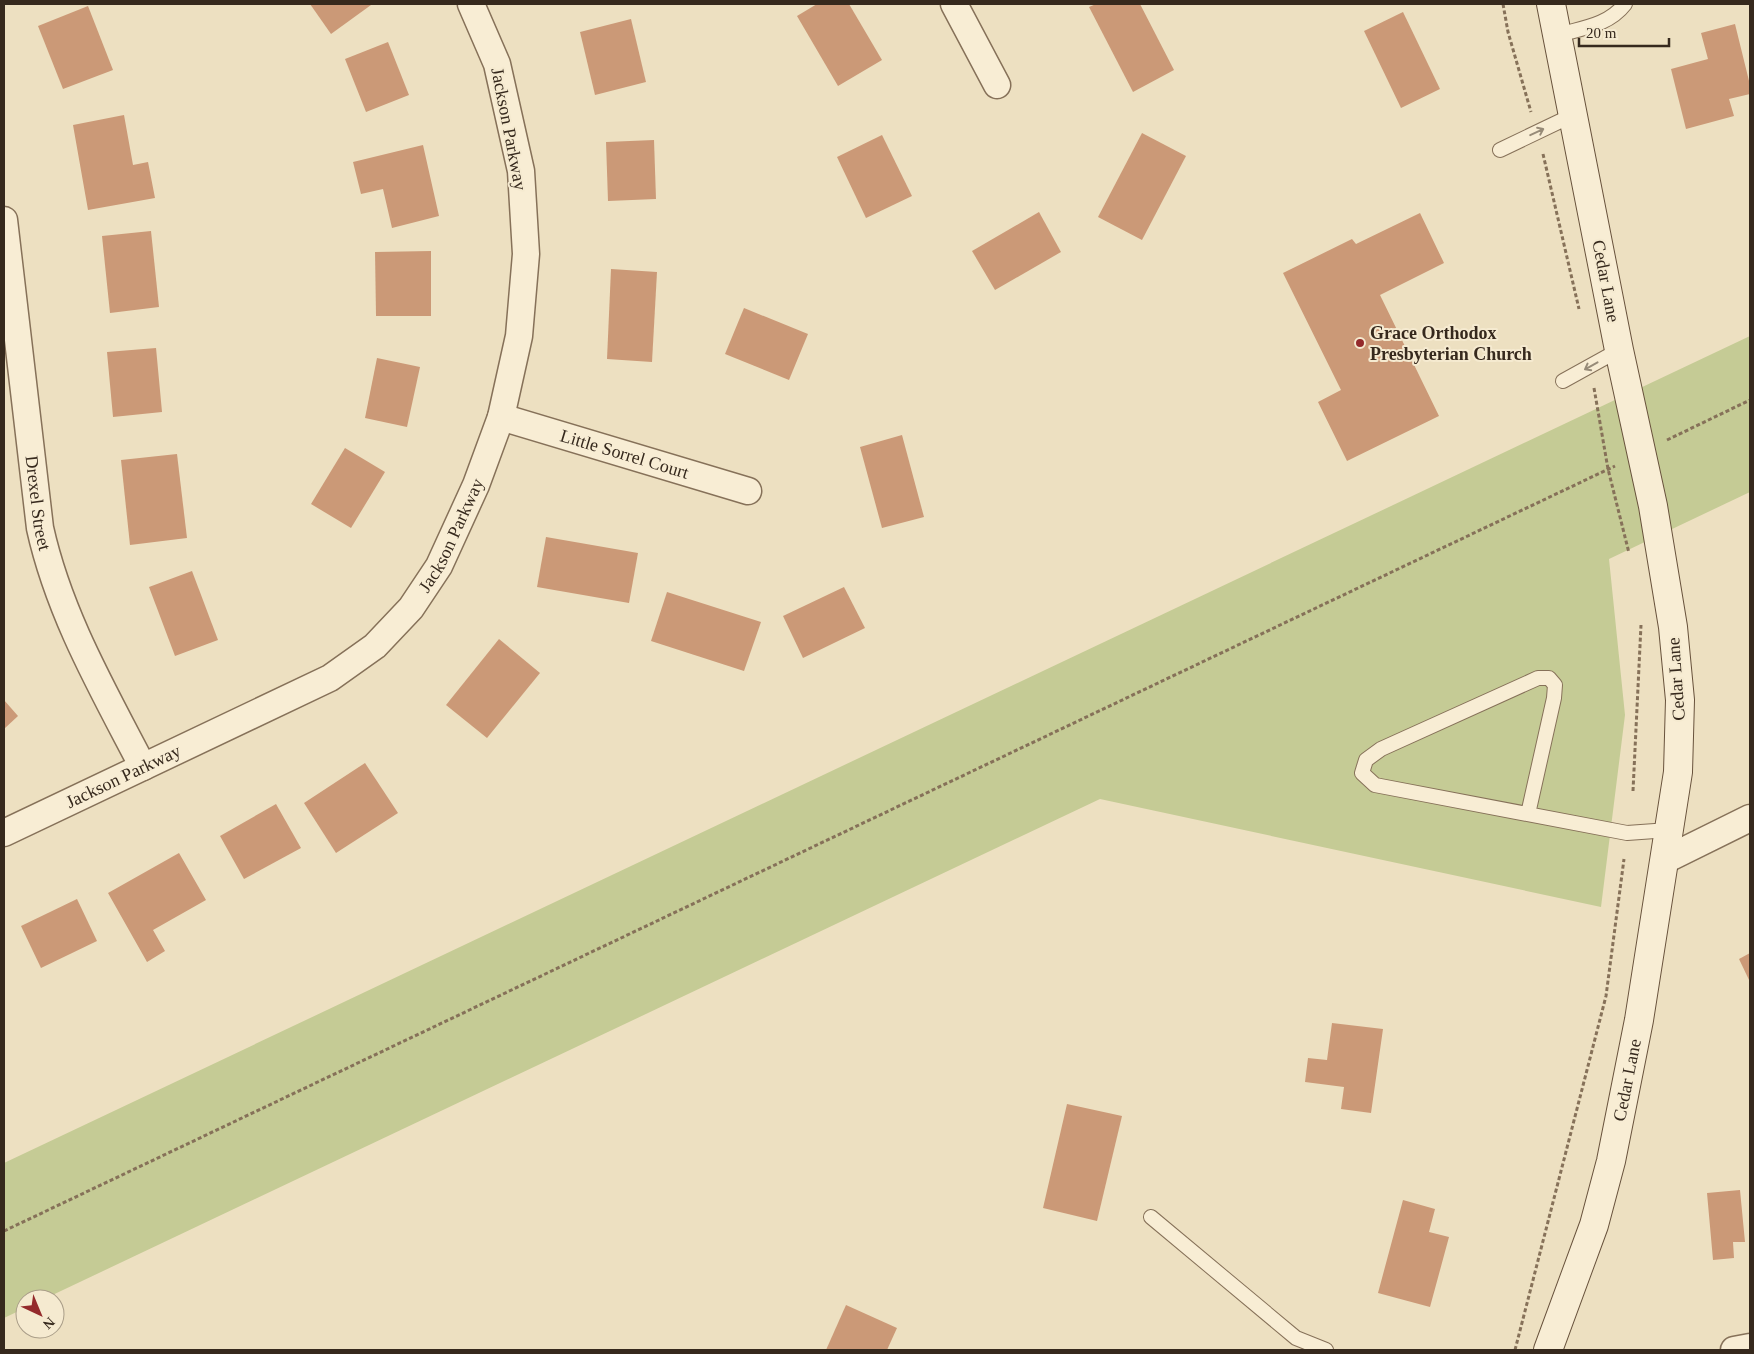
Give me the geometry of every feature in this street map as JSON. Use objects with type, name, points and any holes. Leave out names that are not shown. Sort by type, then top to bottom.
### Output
[{"type":"main road","name":"Cedar Lane","points":[[1552,4],[1619,350],[1652,497],[1673,626],[1680,700],[1678,772],[1639,1020],[1612,1161],[1555,1349]]},
{"type":"street","name":"Jackson Parkway","points":[[4,833],[330,678],[375,646],[411,608],[439,566],[476,485],[501,417],[519,336],[525,273],[526,254],[521,171],[497,64],[471,4]]},
{"type":"street","points":[[954,4],[997,85]]},
{"type":"street","name":"Drexel Street","points":[[4,220],[40,528],[47,560],[76,637],[143,767]]},
{"type":"street","name":"Little Sorrel Court","points":[[501,417],[748,491]]},
{"type":"street","points":[[1665,860],[1750,818]]},
{"type":"street","points":[[1734,1350],[1750,1347]]},
{"type":"lane","points":[[1558,35],[1605,22],[1617,15],[1625,4]]},
{"type":"lane","points":[[1500,150],[1574,115]]},
{"type":"lane","points":[[1564,381],[1619,350]]},
{"type":"lane","points":[[1528,814],[1554,698],[1555,684],[1549,678],[1538,678],[1381,749],[1366,760],[1362,773],[1375,785],[1627,833],[1669,830]]},
{"type":"lane","points":[[1150,1217],[1296,1338],[1326,1350]]},
{"type":"path","points":[[1503,4],[1508,32],[1550,180],[1579,312]]},
{"type":"path","points":[[1591,366],[1608,469],[1630,560]]},
{"type":"path","points":[[1665,441],[1750,400]]},
{"type":"path","points":[[4,1231],[1621,463]]},
{"type":"path","points":[[1633,791],[1642,615]]},
{"type":"path","points":[[1515,1350],[1606,996],[1624,859]]},
{"type":"green space","points":[[1750,336],[1750,492],[1609,559],[1625,715],[1601,907],[1100,799],[65,1289],[15,1289],[15,1313],[4,1318],[4,1163]]},
{"type":"building","points":[[310,4],[370,4],[371,5],[331,34]]},
{"type":"building","points":[[817,4],[849,4],[882,60],[838,86],[797,16]]},
{"type":"building","points":[[1096,4],[1140,4],[1174,70],[1133,92],[1089,7]]},
{"type":"building","points":[[88,6],[113,70],[63,89],[38,26]]},
{"type":"building","points":[[1403,12],[1440,89],[1401,108],[1364,31]]},
{"type":"building","points":[[631,19],[646,82],[595,95],[580,32]]},
{"type":"building","points":[[1735,24],[1750,85],[1750,94],[1729,99],[1734,116],[1686,129],[1671,69],[1708,59],[1701,33]]},
{"type":"building","points":[[388,42],[409,95],[366,112],[345,59]]},
{"type":"building","points":[[124,115],[133,165],[148,162],[155,198],[88,210],[73,125]]},
{"type":"building","points":[[1142,133],[1186,156],[1142,240],[1098,217]]},
{"type":"building","points":[[882,135],[912,196],[866,218],[837,157]]},
{"type":"building","points":[[654,140],[656,199],[608,201],[606,142]]},
{"type":"building","points":[[423,145],[439,216],[392,228],[383,189],[361,194],[353,162]]},
{"type":"building","points":[[1039,212],[1061,252],[995,290],[972,251]]},
{"type":"building","name":"Grace Orthodox Presbyterian Church","points":[[1420,213],[1444,263],[1380,295],[1439,416],[1347,461],[1318,402],[1341,390],[1283,273],[1352,239],[1356,244]]},
{"type":"building","points":[[151,231],[159,307],[110,313],[102,236]]},
{"type":"building","points":[[431,251],[431,316],[376,316],[375,252]]},
{"type":"building","points":[[611,269],[657,272],[652,362],[607,359]]},
{"type":"building","points":[[744,308],[808,334],[789,380],[725,354]]},
{"type":"building","points":[[156,348],[162,412],[113,417],[107,352]]},
{"type":"building","points":[[377,358],[420,367],[407,427],[365,418]]},
{"type":"building","points":[[902,435],[924,517],[882,528],[860,447]]},
{"type":"building","points":[[345,448],[385,472],[351,528],[311,504]]},
{"type":"building","points":[[177,454],[187,538],[130,545],[121,460]]},
{"type":"building","points":[[546,537],[638,553],[629,603],[537,587]]},
{"type":"building","points":[[192,571],[218,640],[175,656],[149,587]]},
{"type":"building","points":[[844,587],[865,628],[803,658],[783,616]]},
{"type":"building","points":[[667,592],[761,622],[744,671],[651,641]]},
{"type":"building","points":[[499,639],[540,673],[487,738],[446,705]]},
{"type":"building","points":[[4,700],[18,716],[4,729]]},
{"type":"building","points":[[365,763],[398,813],[336,853],[304,803]]},
{"type":"building","points":[[276,804],[301,848],[244,879],[220,836]]},
{"type":"building","points":[[179,853],[206,900],[153,930],[165,951],[147,962],[108,893]]},
{"type":"building","points":[[77,899],[97,941],[41,968],[21,926]]},
{"type":"building","points":[[1750,953],[1750,982],[1739,959]]},
{"type":"building","points":[[1332,1023],[1383,1029],[1371,1113],[1341,1109],[1344,1087],[1305,1082],[1308,1058],[1327,1060]]},
{"type":"building","points":[[1067,1104],[1122,1116],[1097,1221],[1043,1208]]},
{"type":"building","points":[[1740,1190],[1745,1242],[1733,1242],[1734,1258],[1713,1260],[1707,1193]]},
{"type":"building","points":[[1403,1200],[1435,1209],[1429,1232],[1449,1237],[1430,1307],[1378,1293]]},
{"type":"building","points":[[846,1305],[897,1328],[887,1350],[826,1350]]},
{"type":"place","name":"Grace Orthodox Presbyterian Church","points":[[1360,343]]}]
